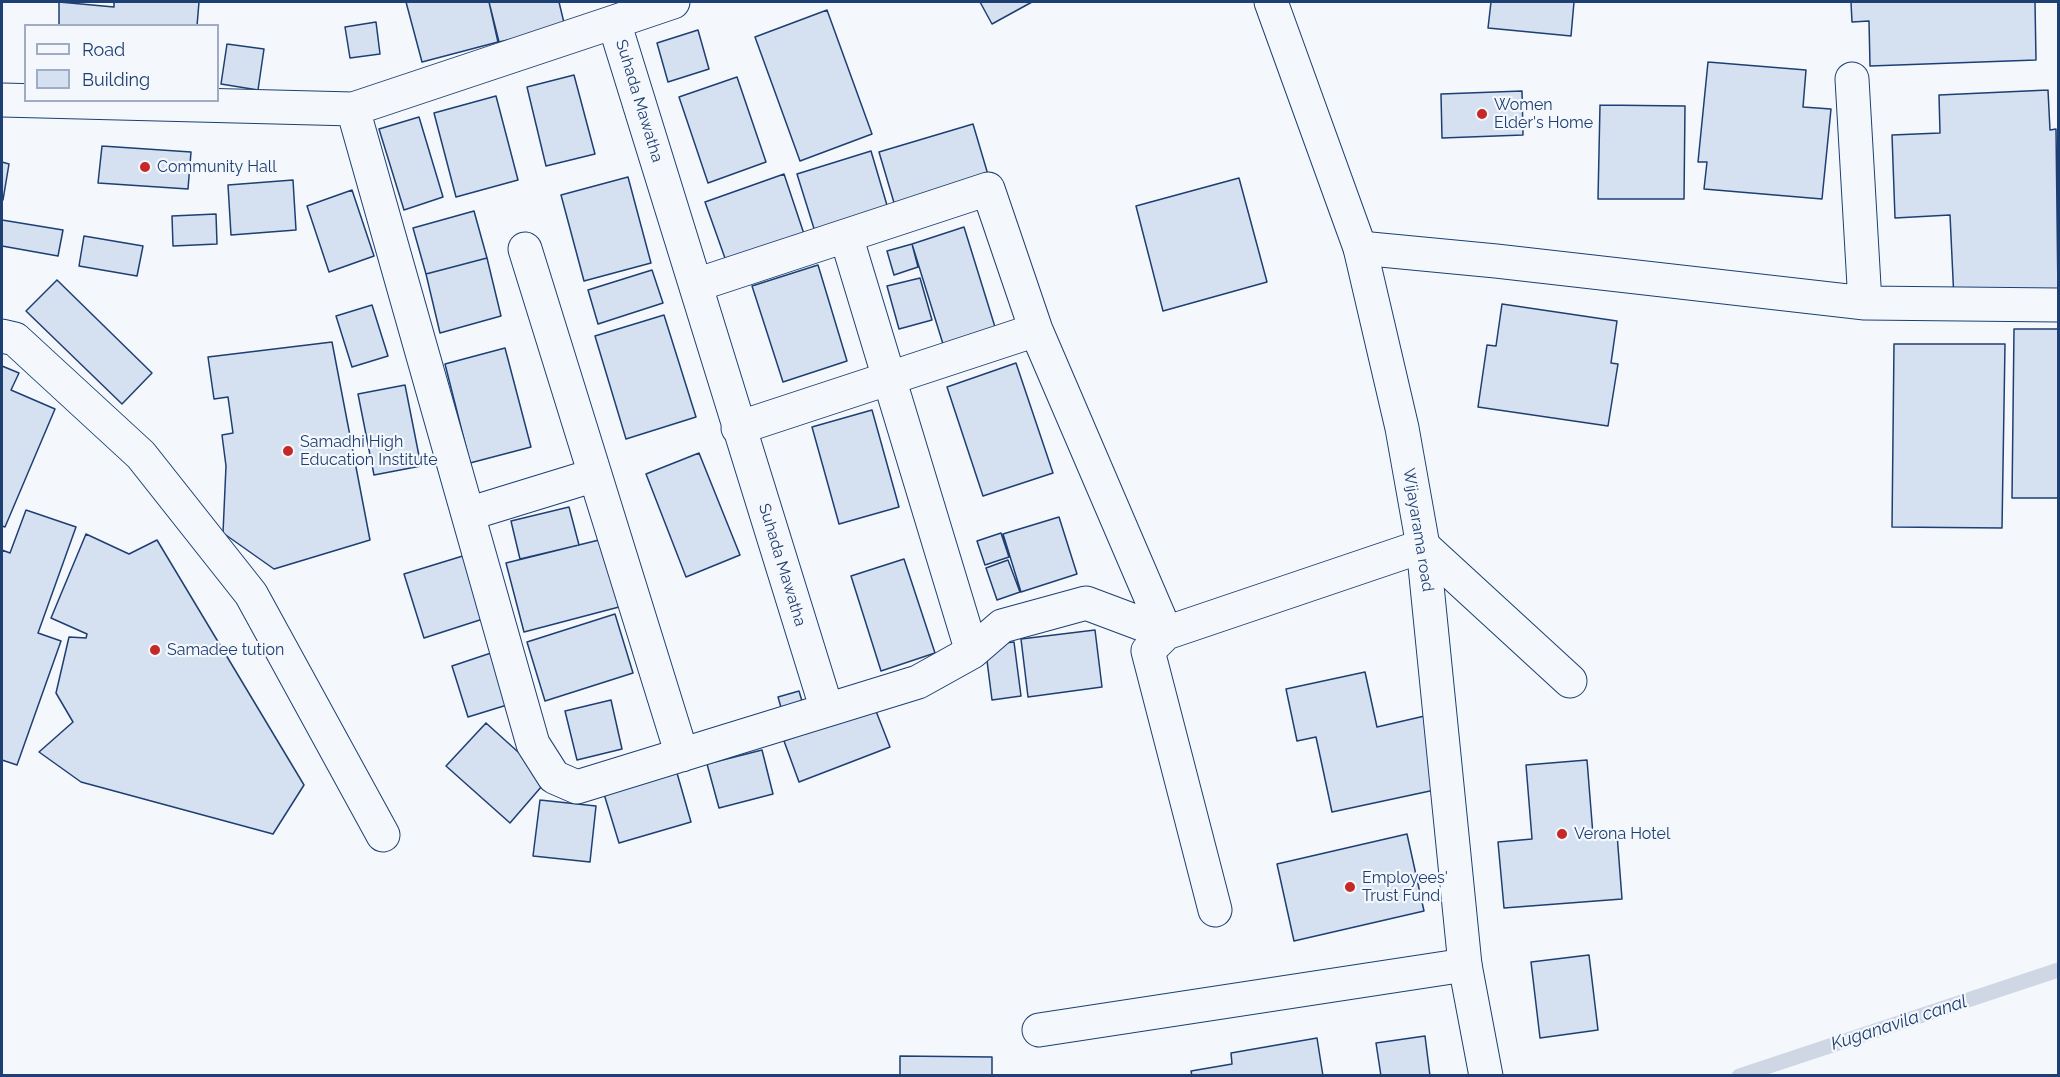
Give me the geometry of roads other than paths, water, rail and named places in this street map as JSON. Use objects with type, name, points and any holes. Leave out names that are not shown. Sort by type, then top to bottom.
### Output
[{"type":"street","points":[[614,22],[673,2]]},
{"type":"street","name":"Wijayarama road","points":[[1271,2],[1360,248],[1402,428],[1423,546],[1465,964],[1486,1076]]},
{"type":"street","name":"Suhada Mawatha","points":[[80,102],[353,109],[614,22],[827,710]]},
{"type":"street","points":[[1852,79],[1865,303]]},
{"type":"street","name":"Suhada Mawatha","points":[[2,100],[24,101]]},
{"type":"street","points":[[353,109],[533,744],[554,777],[577,787],[918,682],[972,652],[1002,626],[1086,603],[1166,633]]},
{"type":"street","points":[[696,285],[988,189],[1036,330],[1166,633]]},
{"type":"street","points":[[846,236],[972,652]]},
{"type":"street","points":[[1360,248],[1865,303],[2058,305]]},
{"type":"street","points":[[525,249],[682,755]]},
{"type":"street","points":[[738,428],[1036,330]]},
{"type":"street","points":[[2,336],[15,339],[141,455],[251,594],[383,836]]},
{"type":"street","points":[[468,514],[595,475]]},
{"type":"street","points":[[1215,910],[1148,651],[1166,633],[1423,546],[1570,681]]},
{"type":"street","points":[[1039,1030],[1465,964]]},
{"type":"waterway","name":"Kuganavila canal","points":[[1739,1076],[2058,970]]},
{"type":"place","name":"Women Elder's Home","points":[[1482,114]]},
{"type":"place","name":"Community Hall","points":[[145,167]]},
{"type":"place","name":"Samadhi High Education Institute","points":[[288,451]]},
{"type":"place","name":"Samadee tution","points":[[155,650]]},
{"type":"place","name":"Verona Hotel","points":[[1562,834]]},
{"type":"place","name":"Employees' Trust Fund","points":[[1350,887]]}]
